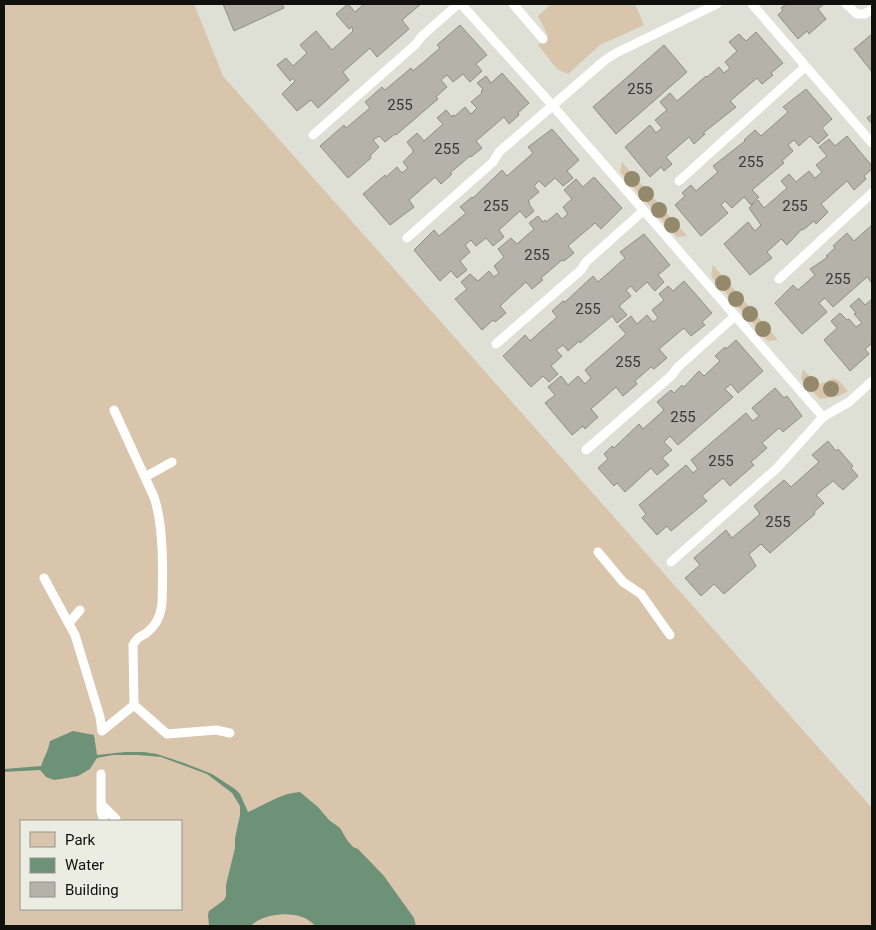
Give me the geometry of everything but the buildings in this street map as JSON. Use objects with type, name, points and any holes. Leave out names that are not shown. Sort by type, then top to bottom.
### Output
[{"type":"lane","points":[[313,135],[460,4],[553,106],[643,212],[823,417]]},
{"type":"lane","points":[[513,4],[543,39]]},
{"type":"lane","points":[[407,238],[493,162],[499,152],[611,56],[717,4]]},
{"type":"lane","points":[[752,4],[872,143]]},
{"type":"lane","points":[[846,4],[857,14],[865,14],[872,9]]},
{"type":"lane","points":[[680,181],[805,67]]},
{"type":"lane","points":[[779,278],[872,193]]},
{"type":"lane","points":[[496,344],[581,270],[586,262],[643,212]]},
{"type":"lane","points":[[586,450],[671,376],[735,316]]},
{"type":"lane","points":[[671,562],[778,468],[823,417],[849,402],[872,381]]},
{"type":"lane","points":[[114,410],[158,507],[160,531],[163,592],[161,610],[157,621],[150,630],[136,639],[133,645],[134,705],[167,734],[216,730],[230,733]]},
{"type":"lane","points":[[145,477],[172,462]]},
{"type":"lane","points":[[598,552],[623,582],[641,594],[670,635]]},
{"type":"lane","points":[[44,578],[75,635],[97,706],[102,731],[134,705]]},
{"type":"lane","points":[[68,623],[80,610]]},
{"type":"lane","points":[[101,774],[101,811],[104,820]]},
{"type":"lane","points":[[101,804],[116,819]]},
{"type":"green space","points":[[4,4],[194,4],[223,76],[872,808],[872,926],[4,926]]},
{"type":"green space","points":[[549,4],[635,4],[644,25],[600,45],[568,74],[557,69],[538,45],[548,36],[538,16]]},
{"type":"green space","points":[[622,162],[687,236],[677,237],[620,172]]},
{"type":"green space","points":[[713,265],[778,340],[768,341],[711,276]]},
{"type":"green space","points":[[803,369],[817,384],[835,379],[848,391],[839,396],[820,399],[801,379]]},
{"type":"water","points":[[73,731],[94,735],[97,755],[125,752],[157,754],[212,774],[240,794],[248,812],[280,797],[300,792],[340,828],[353,847],[358,849],[384,876],[414,918],[416,926],[315,926],[310,921],[296,915],[281,914],[266,917],[246,927],[209,926],[209,911],[224,900],[226,896],[226,885],[235,848],[240,806],[232,793],[207,774],[161,757],[113,755],[97,758],[90,769],[78,776],[54,780],[46,777],[40,770],[4,772],[4,769],[41,766],[50,741]]}]
